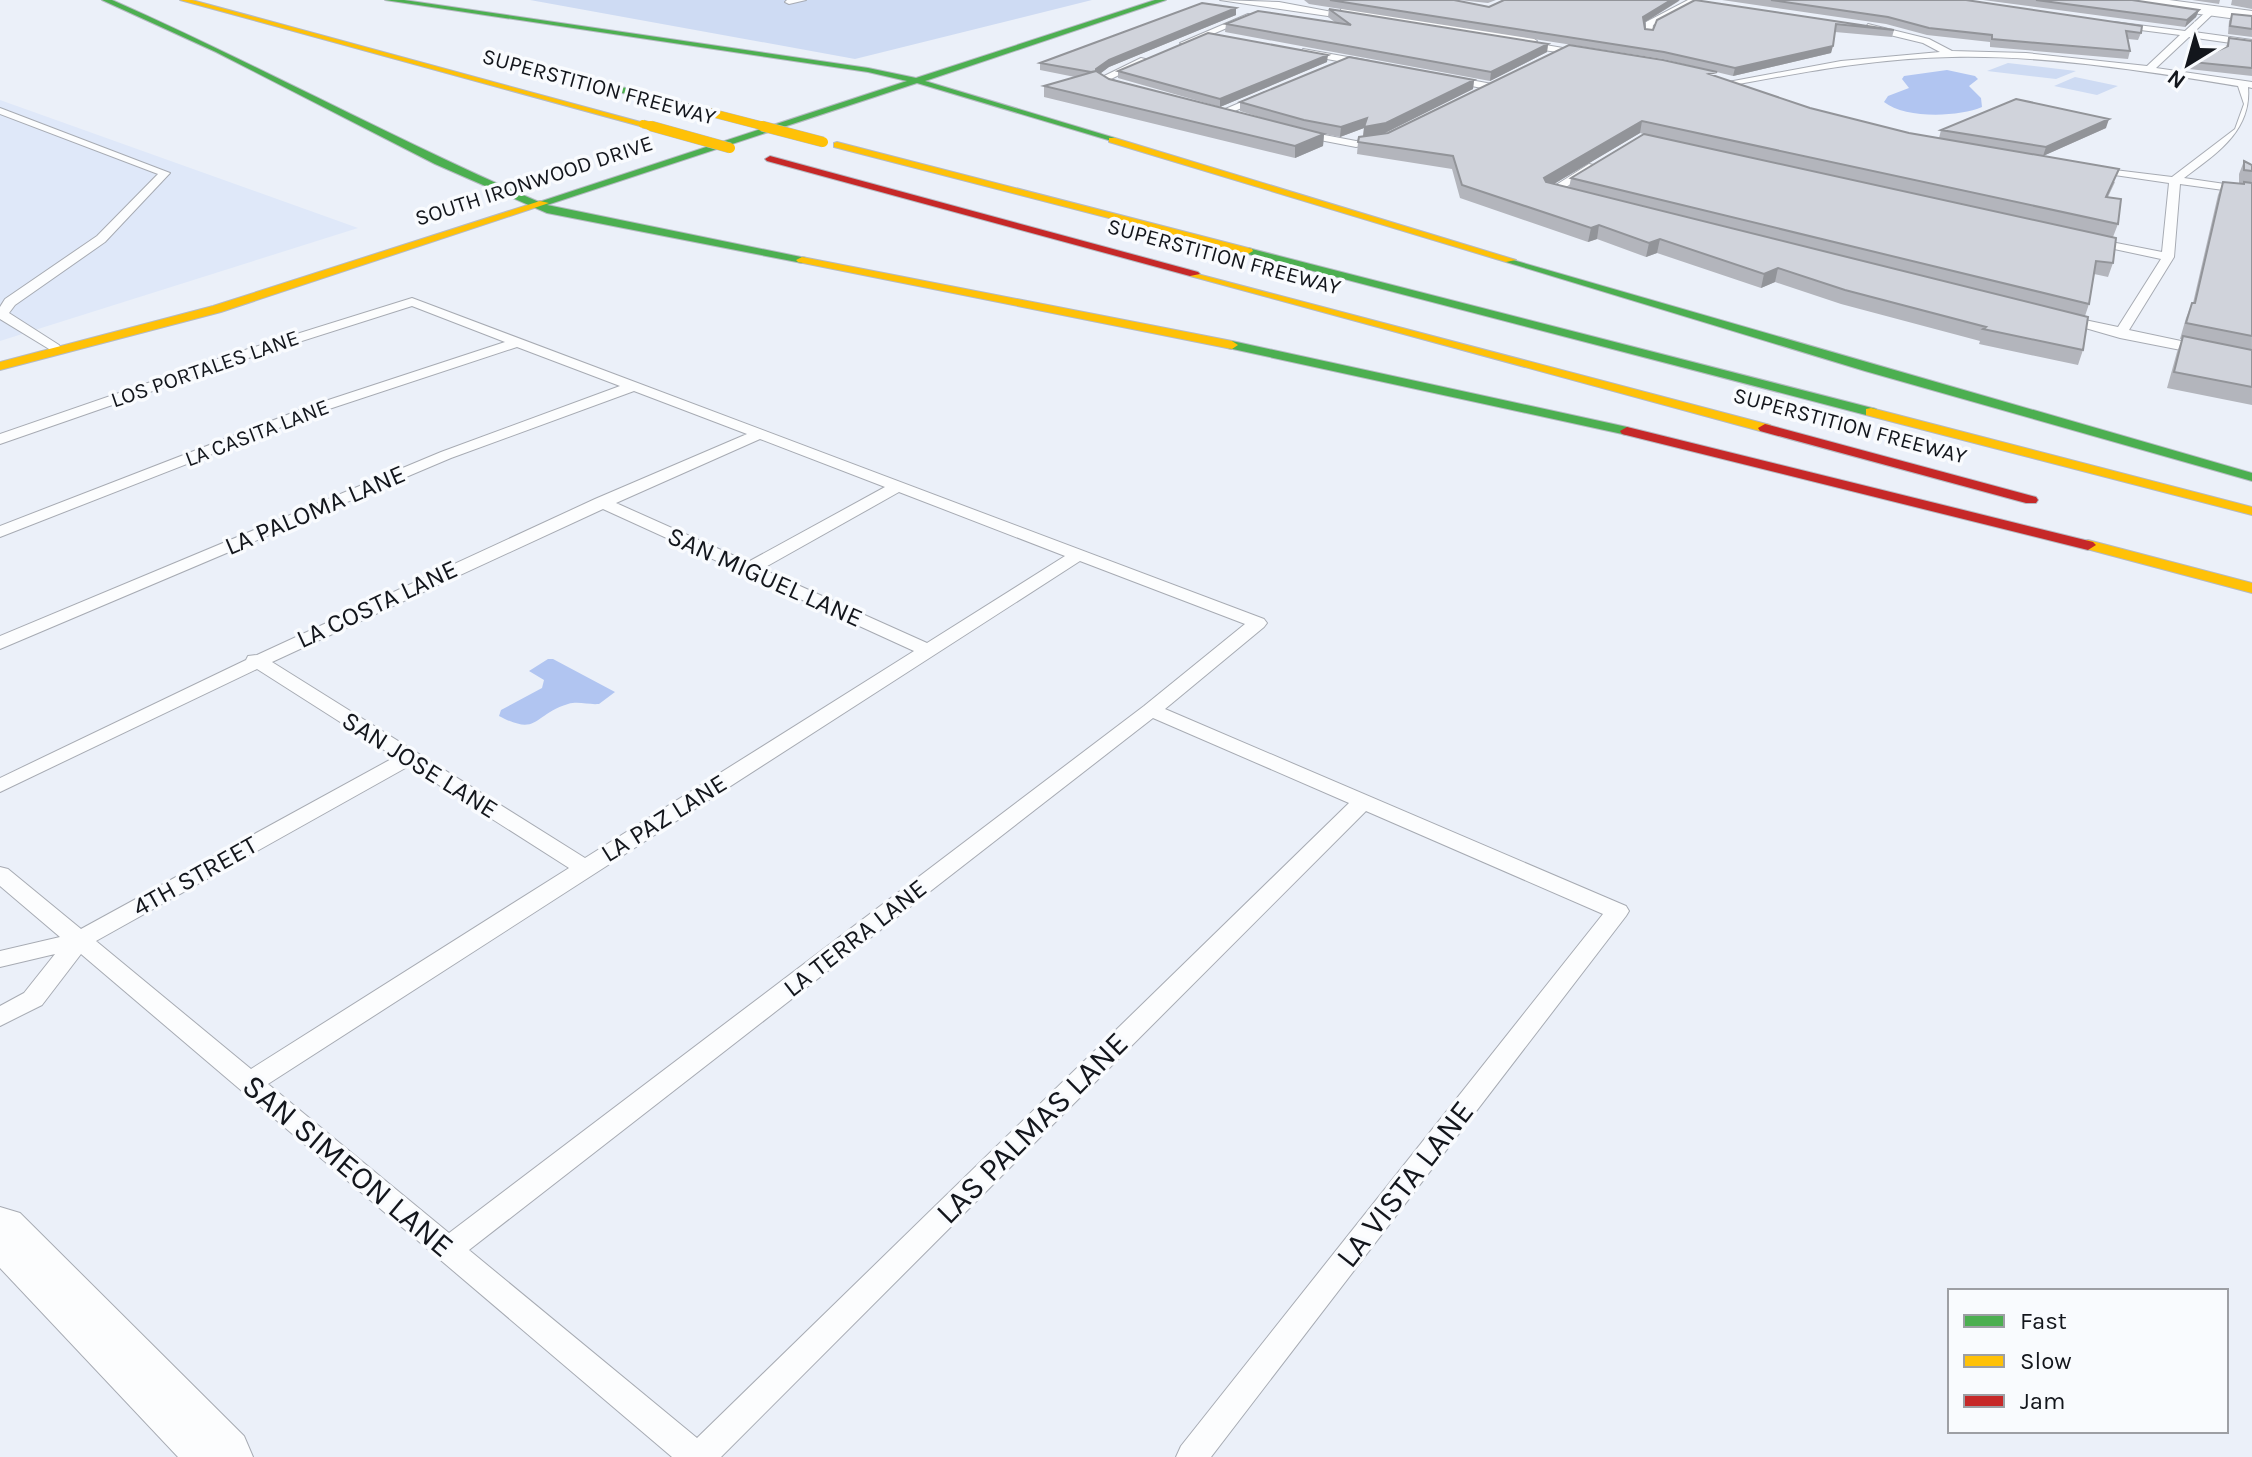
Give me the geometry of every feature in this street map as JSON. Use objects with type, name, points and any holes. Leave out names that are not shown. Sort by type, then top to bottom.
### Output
[{"type":"main road","points":[[106,0],[194,38],[354,121],[537,206],[1454,393],[1778,467],[2252,588]]},
{"type":"main road","name":"SUPERSTITION FREEWAY","points":[[184,0],[2051,505]]},
{"type":"main road","points":[[389,0],[918,81],[1839,359],[2252,477]]},
{"type":"main road","name":"SOUTH IRONWOOD DRIVE","points":[[652,147],[1128,0]]},
{"type":"main road","name":"SOUTH IRONWOOD DRIVE","points":[[0,366],[54,348],[138,332],[217,309],[1162,0]]},
{"type":"main road","name":"SUPERSTITION FREEWAY","points":[[588,81],[2252,511]]},
{"type":"main road","name":"SOUTH IRONWOOD DRIVE","points":[[476,203],[534,184]]},
{"type":"main road","name":"SOUTH IRONWOOD DRIVE","points":[[54,348],[106,321],[149,307]]},
{"type":"street","points":[[2132,0],[2252,16]]},
{"type":"street","points":[[0,1230],[221,1457]]},
{"type":"lane","points":[[789,2],[802,0]]},
{"type":"lane","points":[[1224,0],[1284,1],[1599,55]]},
{"type":"lane","points":[[1686,0],[1707,3]]},
{"type":"lane","points":[[1649,32],[1649,24],[1693,0]]},
{"type":"lane","points":[[1169,50],[1284,1]]},
{"type":"lane","points":[[2150,68],[2212,11]]},
{"type":"lane","points":[[2112,23],[2252,43]]},
{"type":"lane","points":[[1856,25],[1913,37],[1950,53]]},
{"type":"lane","points":[[1206,34],[1235,39]]},
{"type":"lane","points":[[1291,49],[1377,65]]},
{"type":"lane","points":[[1542,62],[1568,50]]},
{"type":"lane","points":[[1733,82],[1846,61],[1950,53],[2060,58],[2150,68],[2247,84],[2249,104],[2240,130],[2175,180],[2168,257],[2120,334]]},
{"type":"lane","points":[[1128,89],[1103,79],[1156,55]]},
{"type":"lane","points":[[1334,66],[1348,60]]},
{"type":"lane","points":[[1434,76],[1492,87]]},
{"type":"lane","points":[[1719,79],[1760,92]]},
{"type":"lane","points":[[1478,94],[1505,81]]},
{"type":"lane","points":[[1221,113],[1277,89]]},
{"type":"lane","points":[[1205,109],[1235,117]]},
{"type":"lane","points":[[0,111],[165,173],[101,239],[10,302],[2,314],[54,348]]},
{"type":"lane","points":[[1289,131],[1356,144],[1382,141],[1396,135]]},
{"type":"lane","points":[[1581,200],[1551,192],[1601,162]]},
{"type":"lane","points":[[2085,168],[2252,191]]},
{"type":"lane","points":[[2075,236],[2168,257]]},
{"type":"lane","name":"LOS PORTALES LANE","points":[[0,439],[234,358],[412,302],[518,342]]},
{"type":"lane","points":[[2043,315],[2252,360]]},
{"type":"lane","points":[[518,342],[1078,555]]},
{"type":"lane","name":"LA CASITA LANE","points":[[0,532],[315,409],[518,342]]},
{"type":"lane","name":"LA PALOMA LANE","points":[[0,643],[446,455],[634,386]]},
{"type":"lane","name":"LA COSTA LANE","points":[[0,786],[255,660],[601,502],[760,434]]},
{"type":"lane","points":[[749,569],[898,486]]},
{"type":"lane","name":"SAN MIGUEL LANE","points":[[601,502],[930,651]]},
{"type":"lane","name":"LA TERRA LANE","points":[[448,1250],[1151,710],[1258,623],[1078,555]]},
{"type":"lane","name":"LA PAZ LANE","points":[[249,1083],[1078,555]]},
{"type":"lane","name":"SAN JOSE LANE","points":[[255,660],[585,868]]},
{"type":"lane","points":[[1151,710],[1365,800]]},
{"type":"lane","name":"4TH STREET","points":[[0,1017],[33,999],[79,940],[409,758]]},
{"type":"lane","name":"LA VISTA LANE","points":[[1192,1457],[1618,911],[1365,800]]},
{"type":"lane","name":"LAS PALMAS LANE","points":[[698,1457],[1365,800]]},
{"type":"lane","name":"SAN SIMEON LANE","points":[[0,874],[698,1457]]},
{"type":"lane","points":[[0,959],[79,940]]},
{"type":"shaded area","points":[[530,0],[1092,0],[855,59]]},
{"type":"shaded area","points":[[2008,63],[2076,71],[2056,79],[1987,71]]},
{"type":"shaded area","points":[[2075,77],[2118,86],[2097,95],[2054,86]]},
{"type":"shaded area","points":[[0,100],[358,228],[0,341]]},
{"type":"water","points":[[1947,70],[1978,79],[1969,86],[1981,98],[1982,107],[1960,113],[1932,115],[1893,108],[1884,102],[1888,96],[1909,88],[1902,79],[1904,76]]},
{"type":"water","points":[[548,659],[615,692],[599,704],[568,704],[529,724],[522,725],[499,716],[501,710],[542,688],[544,680],[529,671]]},
{"type":"building","points":[[1330,0],[1454,0],[1489,7],[1504,0],[1671,0],[1643,17],[1645,29],[1653,30],[1657,20],[1695,0],[1894,30],[1836,24],[1833,46],[1735,68],[1664,52]]},
{"type":"building","points":[[1771,0],[1966,0],[2142,26],[2141,33],[2126,31],[2130,51],[1992,39],[1992,35],[1929,28],[1888,17]]},
{"type":"building","points":[[2036,0],[2132,0],[2199,10],[2187,20]]},
{"type":"building","points":[[1202,3],[1236,8],[1109,60],[1096,71],[1040,63]]},
{"type":"building","points":[[1329,9],[1548,44],[1491,72],[1226,24],[1258,11],[1351,25]]},
{"type":"building","points":[[2232,14],[2252,16],[2252,29],[2230,26]]},
{"type":"building","points":[[1208,33],[1328,55],[1220,99],[1118,71]]},
{"type":"building","points":[[2229,38],[2252,41],[2252,68],[2192,62],[2228,46]]},
{"type":"building","points":[[1569,45],[1717,72],[1709,74],[1810,108],[1909,133],[2119,169],[2106,197],[2121,199],[2118,224],[1642,121],[1544,178],[1546,182],[2088,317],[2083,350],[1983,329],[1986,327],[1845,290],[1778,268],[1764,274],[1660,239],[1649,243],[1599,225],[1591,228],[1462,185],[1453,156],[1358,142],[1359,137],[1388,133]]},
{"type":"building","points":[[1349,57],[1474,80],[1386,123],[1364,127],[1367,118],[1341,127],[1240,102]]},
{"type":"building","points":[[1096,71],[1109,79],[1324,134],[1295,146],[1044,86]]},
{"type":"building","points":[[2016,99],[2109,119],[2046,147],[1941,130]]},
{"type":"building","points":[[1644,134],[2116,238],[2113,263],[2096,261],[2089,304],[1571,178]]},
{"type":"building","points":[[2244,161],[2252,165],[2252,171],[2244,170]]},
{"type":"building","points":[[2223,182],[2252,183],[2252,336],[2186,323],[2192,303],[2195,303]]},
{"type":"building","points":[[2183,336],[2252,350],[2252,387],[2174,372]]},
{"type":"traffic: fast","points":[[106,0],[219,50],[438,162],[551,211],[802,260]]},
{"type":"traffic: fast","points":[[389,0],[868,70],[918,81],[1112,140]]},
{"type":"traffic: fast","points":[[544,203],[1162,0]]},
{"type":"traffic: fast","points":[[606,86],[693,108]]},
{"type":"traffic: fast","points":[[1248,251],[1871,412]]},
{"type":"traffic: fast","points":[[1510,260],[1869,368],[2252,477]]},
{"type":"traffic: fast","points":[[1232,345],[1627,431]]},
{"type":"traffic: slow","points":[[184,0],[643,124]]},
{"type":"traffic: slow","points":[[693,108],[823,142]]},
{"type":"traffic: slow","points":[[643,124],[730,148]]},
{"type":"traffic: slow","points":[[1112,140],[1510,260]]},
{"type":"traffic: slow","points":[[837,145],[1248,251]]},
{"type":"traffic: slow","points":[[0,366],[217,309],[544,203]]},
{"type":"traffic: slow","points":[[802,260],[1232,345]]},
{"type":"traffic: slow","points":[[1194,274],[1765,428]]},
{"type":"traffic: slow","points":[[1871,412],[2252,511]]},
{"type":"traffic: slow","points":[[2088,545],[2252,588]]},
{"type":"traffic: jam","points":[[770,159],[1194,274]]},
{"type":"traffic: jam","points":[[1765,428],[2031,500]]},
{"type":"traffic: jam","points":[[1627,431],[2088,545]]}]
